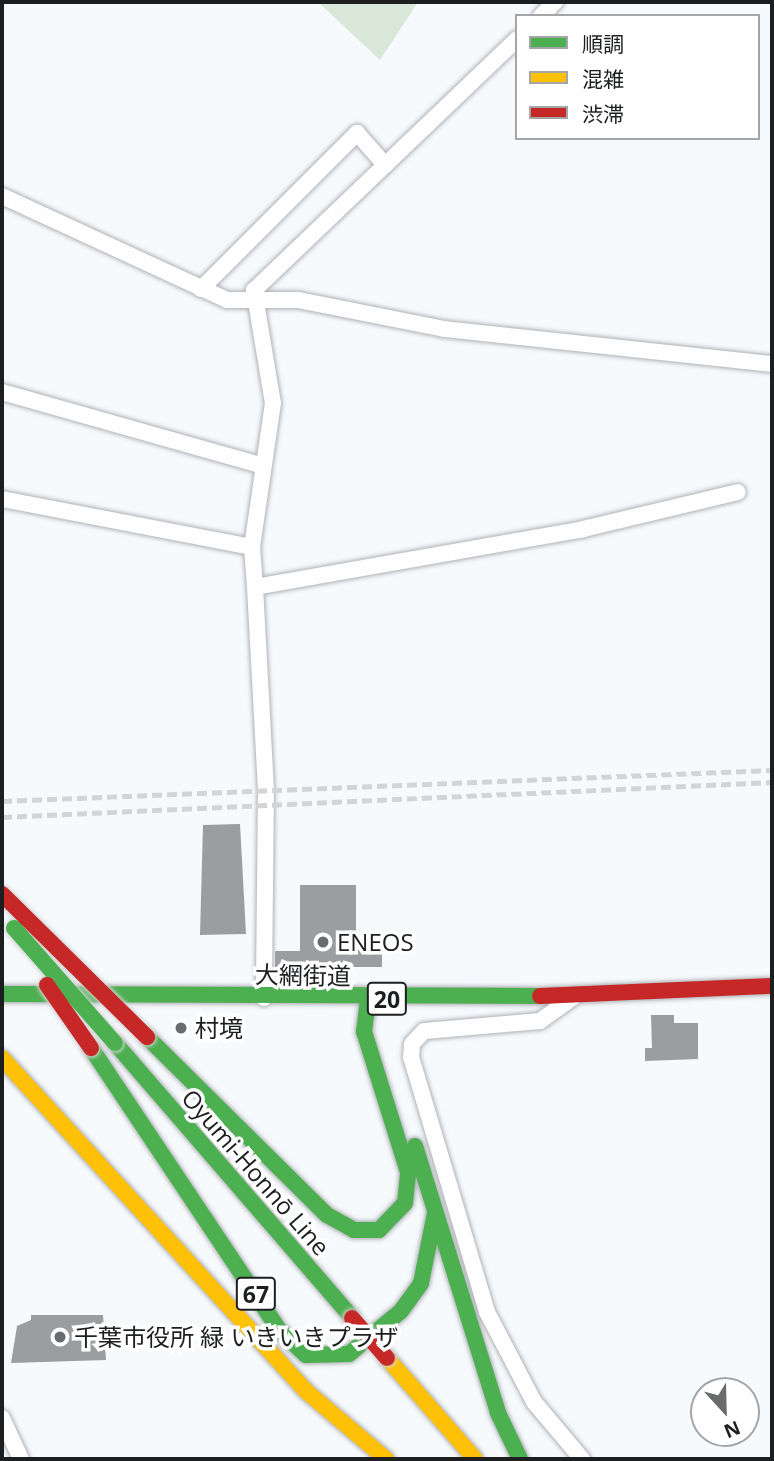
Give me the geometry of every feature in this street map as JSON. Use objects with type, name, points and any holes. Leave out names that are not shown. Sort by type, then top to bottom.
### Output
[{"type":"main road","points":[[2,894],[327,1215],[354,1230],[379,1230],[405,1203],[408,1172],[364,1032],[368,999]]},
{"type":"main road","name":"Oyumi-Honnō Line","points":[[2,917],[116,1043],[475,1459]]},
{"type":"main road","name":"67","points":[[2,917],[279,1330],[306,1355],[349,1354],[401,1311],[421,1283],[435,1213]]},
{"type":"main road","name":"大網街道","points":[[2,994],[368,999],[575,996],[772,986]]},
{"type":"main road","name":"67","points":[[368,999],[498,1413],[520,1459]]},
{"type":"main road","name":"67","points":[[2,1058],[307,1392],[386,1459]]},
{"type":"street","points":[[264,998],[266,791],[252,547],[273,403],[254,304],[254,290],[515,41]]},
{"type":"street","points":[[201,289],[357,133],[385,165]]},
{"type":"street","points":[[2,197],[201,289],[254,304],[298,300],[471,333],[772,364]]},
{"type":"street","points":[[2,392],[263,466]]},
{"type":"street","points":[[255,587],[583,529],[738,492]]},
{"type":"street","points":[[2,499],[252,547]]},
{"type":"street","points":[[575,996],[540,1021],[424,1031],[411,1044],[411,1058],[487,1312],[534,1402],[582,1459]]},
{"type":"street","points":[[2,1418],[21,1459]]},
{"type":"green space","points":[[318,2],[418,2],[380,60]]},
{"type":"building","points":[[240,824],[246,934],[200,935],[203,825]]},
{"type":"building","points":[[300,885],[356,885],[356,946],[382,946],[382,967],[275,967],[275,951],[300,951]]},
{"type":"building","points":[[651,1015],[674,1015],[674,1023],[698,1023],[698,1059],[645,1061],[645,1048],[652,1048]]},
{"type":"building","name":"千葉市役所 緑 いきいきプラザ","points":[[31,1315],[103,1315],[106,1360],[11,1363],[17,1326],[31,1320]]},
{"type":"railway","points":[[2,801],[772,770]]},
{"type":"railway","points":[[2,817],[772,782]]},
{"type":"traffic: fast","points":[[14,928],[115,1043]]},
{"type":"traffic: fast","points":[[2,994],[540,996]]},
{"type":"traffic: fast","points":[[147,1037],[327,1215],[354,1230],[379,1230],[405,1203],[408,1172],[364,1032],[368,999]]},
{"type":"traffic: fast","points":[[115,1043],[352,1318]]},
{"type":"traffic: fast","points":[[91,1048],[279,1330],[306,1355],[349,1354],[401,1311],[421,1283],[435,1213]]},
{"type":"traffic: fast","points":[[415,1146],[498,1413],[520,1459]]},
{"type":"traffic: slow","points":[[2,1058],[307,1392],[386,1459]]},
{"type":"traffic: slow","points":[[387,1358],[475,1459]]},
{"type":"traffic: jam","points":[[2,894],[147,1037]]},
{"type":"traffic: jam","points":[[47,985],[91,1048]]},
{"type":"traffic: jam","points":[[540,996],[772,986]]},
{"type":"traffic: jam","points":[[352,1318],[387,1358]]},
{"type":"place","name":"ENEOS","points":[[323,942]]},
{"type":"place","name":"村境","points":[[181,1028]]},
{"type":"place","name":"千葉市役所 緑 いきいきプラザ","points":[[60,1337]]}]
